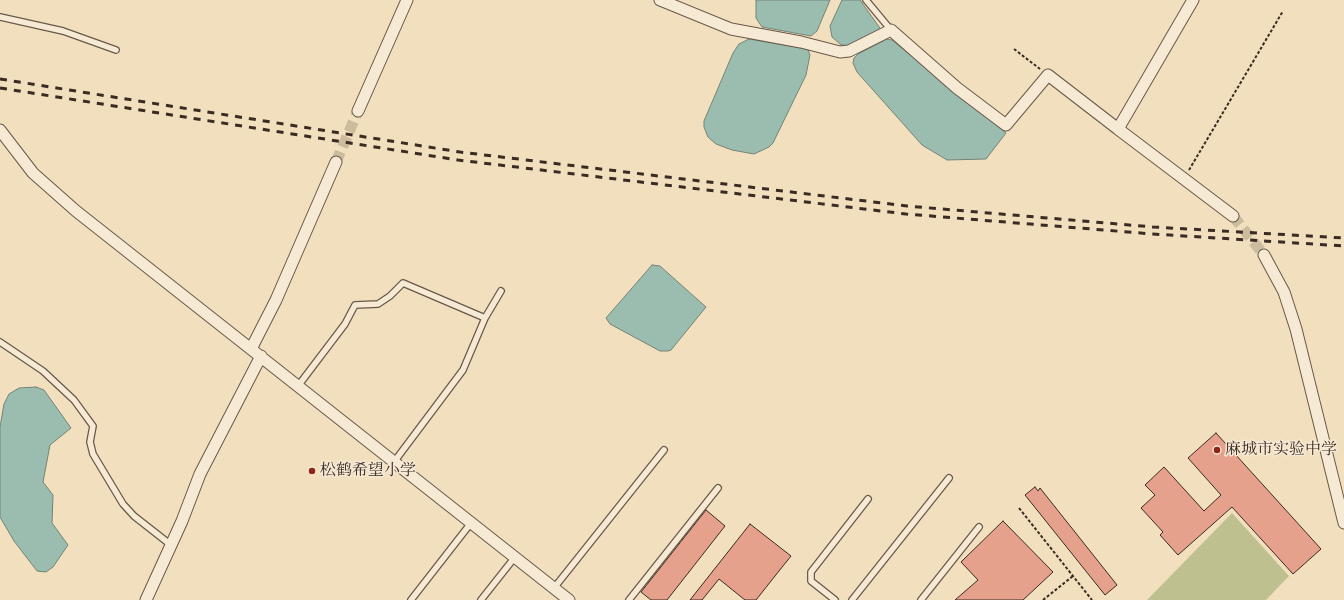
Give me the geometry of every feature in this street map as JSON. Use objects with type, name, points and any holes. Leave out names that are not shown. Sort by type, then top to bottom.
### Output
[{"type":"street","points":[[358,111],[407,0]]},
{"type":"street","points":[[660,0],[731,29],[801,42],[840,52],[849,51],[891,30],[957,88],[1006,125],[1048,75],[1233,216]]},
{"type":"street","points":[[1118,129],[1193,0]]},
{"type":"street","points":[[0,130],[33,173],[71,206],[515,557],[561,596]]},
{"type":"street","points":[[250,348],[276,300],[336,162]]},
{"type":"street","points":[[1264,255],[1284,292],[1296,329],[1344,523]]},
{"type":"street","points":[[146,600],[171,545],[200,474],[260,356]]},
{"type":"lane","points":[[866,0],[891,30]]},
{"type":"lane","points":[[0,16],[63,31],[116,50]]},
{"type":"lane","points":[[298,386],[345,324],[355,305],[378,304],[390,296],[403,283],[485,318]]},
{"type":"lane","points":[[394,462],[463,370],[485,318],[501,291]]},
{"type":"lane","points":[[0,342],[43,371],[74,400],[93,426],[90,442],[93,454],[123,504],[134,516],[171,545]]},
{"type":"lane","points":[[561,596],[664,450]]},
{"type":"lane","points":[[852,600],[949,478]]},
{"type":"lane","points":[[630,600],[718,488]]},
{"type":"lane","points":[[834,600],[811,581],[811,572],[868,499]]},
{"type":"lane","points":[[410,600],[471,523]]},
{"type":"lane","points":[[921,600],[979,527]]},
{"type":"lane","points":[[481,600],[515,557]]},
{"type":"path","points":[[1185,178],[1283,10]]},
{"type":"path","points":[[1014,49],[1048,75]]},
{"type":"path","points":[[1019,508],[1092,600]]},
{"type":"path","points":[[1043,600],[1073,576]]},
{"type":"green space","points":[[1232,513],[1289,576],[1266,600],[1147,600]]},
{"type":"shaded area","points":[[756,0],[830,0],[817,31],[811,36],[762,27],[756,18]]},
{"type":"shaded area","points":[[842,0],[860,0],[882,31],[848,47],[840,44],[832,37],[830,26]]},
{"type":"shaded area","points":[[749,39],[802,48],[808,50],[810,55],[806,75],[773,143],[769,147],[754,154],[732,150],[716,144],[708,137],[704,127],[704,121],[733,53],[739,44]]},
{"type":"shaded area","points":[[887,39],[892,40],[1006,133],[986,159],[947,160],[922,145],[857,72],[853,63],[854,58],[858,54]]},
{"type":"shaded area","points":[[652,265],[660,266],[706,307],[671,350],[668,351],[660,351],[610,324],[606,318]]},
{"type":"shaded area","points":[[36,387],[44,390],[71,428],[50,445],[43,482],[53,495],[52,523],[68,545],[53,567],[46,572],[37,571],[14,541],[0,517],[0,427],[4,404],[9,394],[19,388]]},
{"type":"building","points":[[1216,433],[1321,549],[1293,574],[1232,507],[1178,555],[1160,535],[1163,532],[1141,508],[1155,495],[1145,485],[1164,467],[1204,511],[1221,495],[1188,458]]},
{"type":"building","points":[[1035,487],[1038,491],[1040,488],[1117,585],[1105,595],[1025,495]]},
{"type":"building","points":[[706,510],[725,526],[667,600],[651,600],[641,592]]},
{"type":"building","points":[[1003,521],[1053,572],[1023,600],[955,600],[978,580],[961,562]]},
{"type":"building","points":[[750,524],[791,556],[756,600],[745,600],[719,579],[702,600],[690,600]]},
{"type":"tunnel","points":[[336,162],[358,111]]},
{"type":"tunnel","points":[[1233,216],[1264,255]]},
{"type":"railway","points":[[0,79],[460,152],[907,206],[1153,227],[1344,238]]},
{"type":"railway","points":[[0,88],[458,160],[906,214],[1153,234],[1344,246]]},
{"type":"place","name":"麻城市实验中学","points":[[1217,450]]},
{"type":"place","name":"松鹤希望小学","points":[[312,471]]}]
